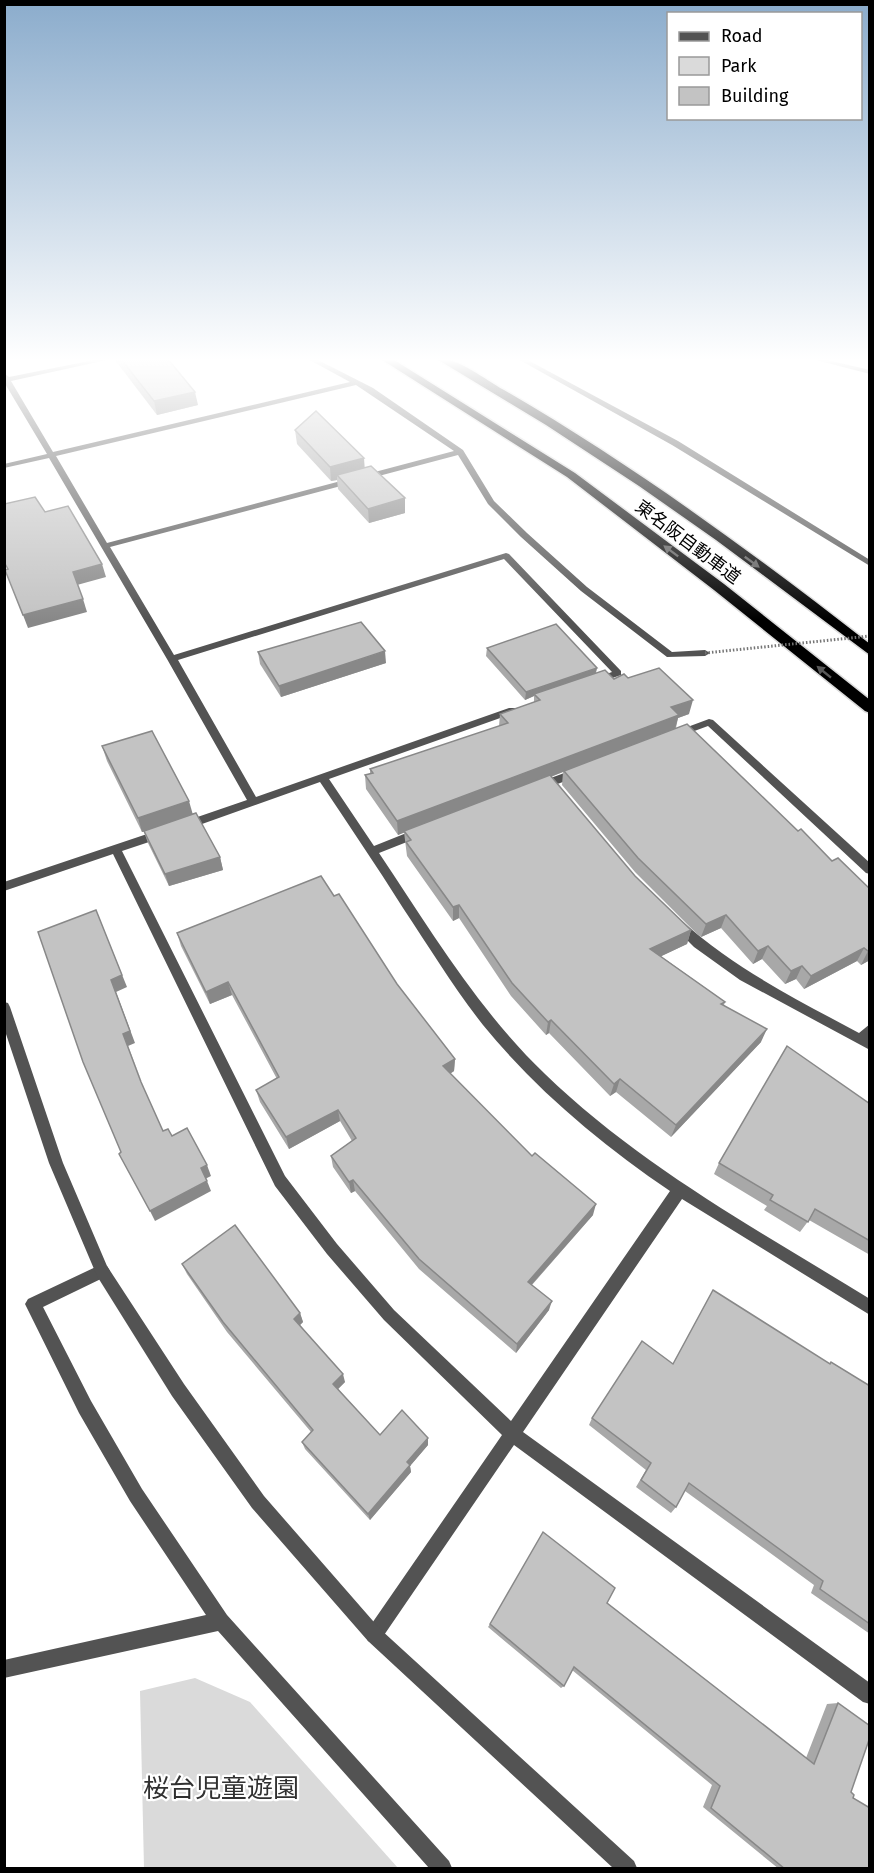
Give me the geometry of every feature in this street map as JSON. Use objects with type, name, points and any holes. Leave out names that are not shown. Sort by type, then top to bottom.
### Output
[{"type":"highway","name":"東名阪自動車道","points":[[524,445],[571,475],[719,587],[870,708]]},
{"type":"highway","name":"東名阪自動車道","points":[[585,445],[812,605],[870,651]]},
{"type":"street","points":[[46,445],[253,801]]},
{"type":"street","points":[[4,466],[93,445]]},
{"type":"street","points":[[450,445],[460,452],[491,502],[584,589],[670,655],[705,653]]},
{"type":"street","points":[[679,445],[870,564]]},
{"type":"street","points":[[105,546],[460,452]]},
{"type":"street","points":[[172,659],[506,556],[618,673],[585,685]]},
{"type":"street","points":[[4,887],[520,708]]},
{"type":"street","points":[[667,738],[709,722],[870,870]]},
{"type":"street","points":[[529,791],[555,787],[593,766]]},
{"type":"street","points":[[323,778],[467,995],[501,1037],[544,1081],[604,1137],[679,1191],[769,1244],[870,1308]]},
{"type":"street","points":[[372,851],[428,830]]},
{"type":"street","points":[[116,850],[280,1181],[332,1249],[389,1315],[513,1434],[870,1695]]},
{"type":"street","points":[[667,913],[696,943],[745,978],[865,1042],[870,1029]]},
{"type":"street","points":[[4,1007],[56,1163],[102,1271],[178,1390],[258,1502],[374,1635],[627,1869]]},
{"type":"street","points":[[374,1635],[679,1191]]},
{"type":"street","points":[[102,1271],[33,1304],[85,1407],[136,1495],[220,1621],[442,1869]]},
{"type":"street","points":[[4,1669],[220,1621]]},
{"type":"path","points":[[705,653],[870,636]]},
{"type":"green space","name":"桜台児童遊園","points":[[195,1678],[250,1702],[398,1868],[144,1868],[140,1691]]},
{"type":"building","points":[[310,445],[351,445],[364,458],[330,467]]},
{"type":"building","points":[[371,466],[405,498],[368,509],[337,475]]},
{"type":"building","points":[[35,497],[45,512],[68,506],[102,564],[73,572],[83,599],[23,615],[5,570],[8,569],[4,562],[4,504]]},
{"type":"building","points":[[361,622],[385,651],[279,686],[258,652]]},
{"type":"building","points":[[556,624],[597,668],[526,692],[487,648]]},
{"type":"building","points":[[659,668],[693,700],[671,707],[679,715],[397,821],[365,775],[373,773],[370,769],[508,723],[500,714],[540,700],[534,694],[605,670],[614,679],[624,674],[628,678]]},
{"type":"building","points":[[687,724],[798,831],[801,829],[832,861],[838,858],[870,889],[870,951],[864,948],[811,976],[802,966],[791,971],[768,946],[758,951],[726,915],[706,924],[638,858],[564,771]]},
{"type":"building","points":[[152,731],[189,801],[138,818],[102,746]]},
{"type":"building","points":[[550,775],[635,876],[691,930],[650,949],[725,1002],[721,1004],[767,1029],[676,1125],[620,1079],[614,1084],[551,1020],[548,1022],[512,983],[459,905],[453,907],[406,842],[411,840],[404,831]]},
{"type":"building","points":[[196,813],[220,857],[165,874],[144,831]]},
{"type":"building","points":[[321,876],[334,896],[339,894],[397,984],[455,1059],[443,1066],[532,1156],[535,1153],[596,1204],[528,1282],[552,1301],[517,1344],[419,1259],[353,1180],[349,1182],[331,1156],[356,1138],[338,1110],[286,1137],[256,1090],[279,1077],[228,982],[206,992],[177,933]]},
{"type":"building","points":[[96,910],[122,975],[111,980],[130,1031],[123,1034],[141,1082],[163,1131],[168,1129],[172,1136],[187,1128],[207,1165],[201,1168],[207,1181],[150,1211],[119,1154],[121,1152],[83,1062],[38,932]]},
{"type":"building","points":[[787,1046],[870,1104],[870,1241],[815,1209],[808,1222],[770,1200],[773,1195],[719,1163]]},
{"type":"building","points":[[235,1225],[300,1313],[294,1319],[343,1374],[333,1384],[380,1435],[402,1410],[428,1438],[407,1462],[410,1465],[368,1514],[302,1442],[313,1430],[223,1322],[182,1264]]},
{"type":"building","points":[[713,1290],[830,1364],[831,1362],[870,1386],[870,1624],[820,1589],[823,1581],[689,1483],[676,1507],[641,1480],[651,1463],[592,1418],[642,1341],[673,1364]]},
{"type":"building","points":[[543,1532],[615,1588],[607,1603],[814,1764],[838,1703],[870,1726],[870,1737],[851,1792],[854,1795],[853,1798],[870,1808],[870,1869],[785,1869],[711,1808],[720,1786],[574,1667],[564,1686],[490,1624]]}]
